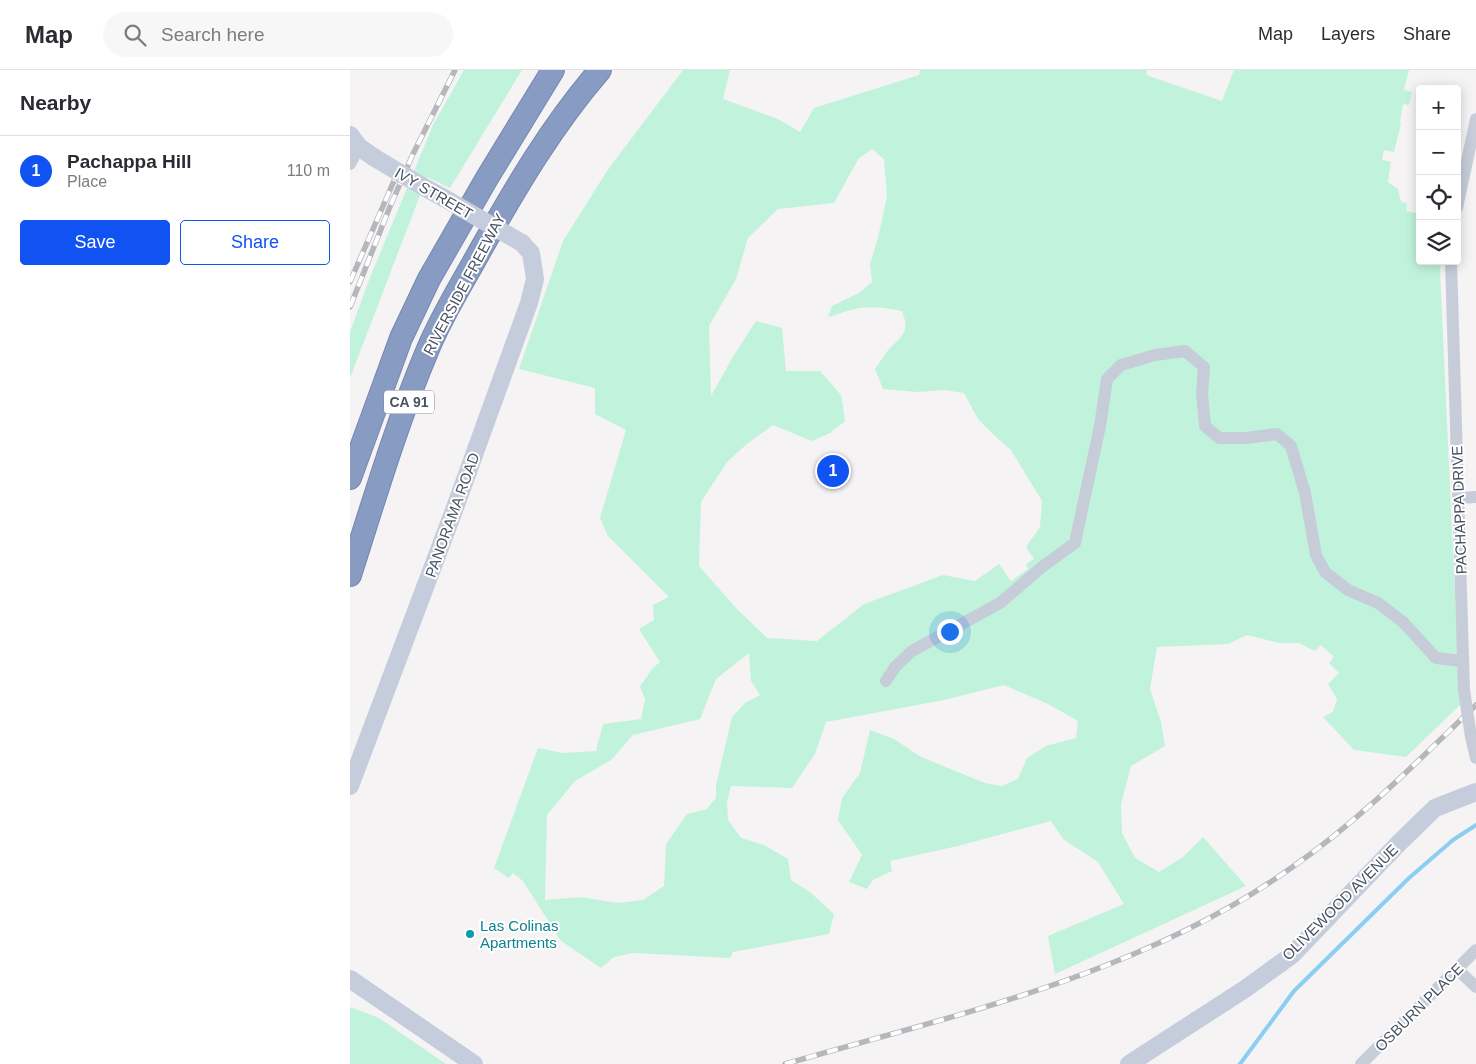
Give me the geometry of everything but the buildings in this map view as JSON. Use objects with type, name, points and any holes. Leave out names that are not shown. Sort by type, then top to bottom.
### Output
[{"type":"highway","name":"RIVERSIDE FREEWAY","points":[[350,478],[401,338],[429,279],[486,178],[552,70]]},
{"type":"highway","name":"RIVERSIDE FREEWAY","points":[[350,574],[380,479],[428,349],[456,294],[512,194],[579,94],[600,70]]},
{"type":"street","points":[[1461,189],[1476,119]]},
{"type":"street","points":[[350,164],[354,141]]},
{"type":"street","name":"IVY STREET","points":[[354,141],[375,158],[522,244]]},
{"type":"street","name":"PANORAMA ROAD","points":[[350,786],[456,505],[529,303],[535,279],[531,253],[522,244]]},
{"type":"street","name":"PACHAPPA DRIVE","points":[[1451,265],[1460,498],[1462,661],[1464,690],[1476,758]]},
{"type":"street","points":[[886,680],[894,667],[912,651],[1000,603],[1042,567],[1075,544],[1099,430],[1107,379],[1121,365],[1155,355],[1185,351],[1204,367],[1202,394],[1205,426],[1219,438],[1246,438],[1277,434],[1292,446],[1305,493],[1316,555],[1325,572],[1348,590],[1378,603],[1402,622],[1436,658],[1462,661]]},
{"type":"street","points":[[1460,498],[1476,497]]},
{"type":"street","name":"OLIVEWOOD AVENUE","points":[[1129,1064],[1245,989],[1292,956],[1398,844],[1435,808],[1476,792]]},
{"type":"street","name":"OSBURN PLACE","points":[[1361,1064],[1476,950]]},
{"type":"street","points":[[1457,969],[1476,987]]},
{"type":"street","points":[[350,979],[474,1064]]},
{"type":"green space","points":[[464,70],[522,70],[450,188],[427,177],[350,378],[350,332],[369,280],[433,125]]},
{"type":"green space","points":[[683,70],[730,70],[723,99],[778,119],[800,132],[814,108],[919,75],[920,70],[1147,70],[1146,75],[1222,101],[1234,70],[1409,70],[1404,90],[1412,92],[1409,105],[1403,104],[1401,124],[1394,152],[1384,150],[1382,160],[1391,162],[1388,182],[1398,189],[1401,202],[1407,203],[1406,211],[1416,213],[1416,265],[1441,265],[1460,705],[1406,757],[1354,750],[1323,717],[1333,712],[1337,699],[1328,684],[1339,673],[1329,663],[1334,657],[1321,645],[1315,651],[1299,643],[1279,643],[1247,635],[1228,644],[1157,647],[1150,689],[1161,722],[1165,746],[1131,766],[1121,804],[1122,833],[1135,858],[1159,872],[1183,857],[1203,837],[1246,886],[1055,974],[1048,936],[1124,904],[1098,862],[1063,839],[1051,821],[958,846],[890,861],[892,871],[873,880],[867,889],[849,882],[862,855],[838,820],[842,798],[860,773],[870,730],[894,739],[921,757],[985,783],[1002,786],[1018,779],[1027,758],[1046,746],[1076,738],[1078,721],[1048,704],[1004,685],[944,700],[826,722],[815,754],[792,788],[731,786],[727,802],[728,820],[741,838],[764,845],[788,859],[791,880],[810,892],[834,914],[829,934],[733,952],[730,958],[633,953],[614,957],[601,968],[561,941],[523,881],[513,873],[509,878],[494,868],[538,748],[563,753],[596,751],[603,724],[641,719],[645,699],[640,686],[653,668],[660,662],[639,629],[654,620],[653,605],[669,597],[608,536],[600,518],[626,430],[595,414],[595,388],[519,369],[563,241],[607,171]],"holes":[[[872,149],[884,159],[887,196],[870,264],[872,282],[859,293],[832,306],[828,317],[870,307],[902,311],[905,324],[904,333],[887,351],[875,369],[883,389],[917,392],[944,390],[964,393],[978,419],[1011,450],[1042,501],[1040,527],[1026,547],[1034,559],[1026,564],[1028,569],[1011,581],[999,564],[975,581],[943,575],[864,604],[817,641],[767,638],[735,607],[699,566],[701,502],[727,462],[748,443],[773,425],[812,441],[830,433],[845,421],[841,395],[820,371],[786,371],[782,328],[756,321],[711,396],[709,326],[736,279],[748,238],[778,209],[834,203],[859,158]],[[749,653],[751,681],[760,695],[745,703],[732,717],[716,785],[716,798],[707,809],[687,814],[666,844],[664,886],[643,900],[618,903],[581,897],[545,900],[547,815],[575,781],[611,760],[633,735],[700,719],[716,679]]]},
{"type":"green space","points":[[350,1007],[379,1018],[446,1064],[350,1064]]},
{"type":"waterway","points":[[1240,1064],[1294,991],[1409,878],[1453,840],[1476,825]]},
{"type":"railway","points":[[350,307],[413,154],[455,70]]},
{"type":"railway","points":[[350,282],[400,167]]},
{"type":"railway","points":[[785,1064],[982,1008],[1047,987],[1111,963],[1173,936],[1234,905],[1291,868],[1340,831],[1387,790],[1476,705]]},
{"type":"place","name":"Pachappa Hill","points":[[833,471]]},
{"type":"place","name":"Las Colinas Apartments","points":[[470,934]]}]
